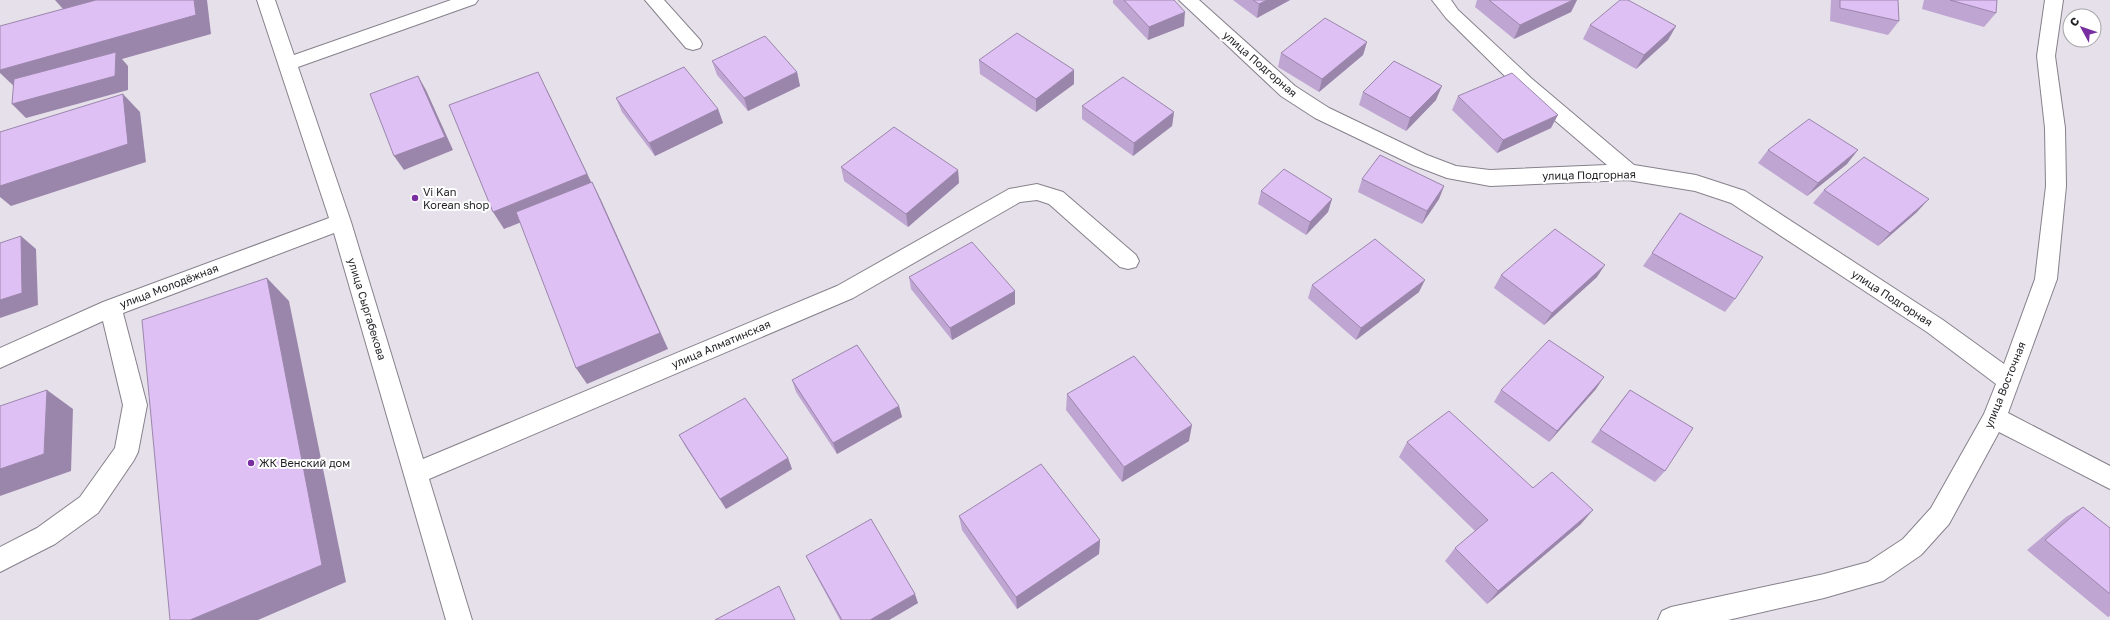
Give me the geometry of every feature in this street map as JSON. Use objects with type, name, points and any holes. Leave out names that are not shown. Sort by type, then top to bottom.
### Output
[{"type":"street","name":"улица Сыргабекова","points":[[266,0],[341,222],[417,473],[459,620]]},
{"type":"street","points":[[288,64],[469,0]]},
{"type":"street","points":[[654,0],[693,44]]},
{"type":"street","name":"улица Подгорная","points":[[1188,0],[1288,91],[1322,113],[1420,160],[1454,173],[1490,178],[1628,172],[1696,183],[1738,197],[1935,326],[2009,382]]},
{"type":"street","points":[[1441,0],[1452,14],[1524,83],[1628,172]]},
{"type":"street","name":"улица Восточная","points":[[1671,620],[1824,586],[1874,572],[1912,547],[1940,516],[1994,418],[2009,382],[2046,279],[2056,186],[2055,128],[2046,56],[2054,0]]},
{"type":"street","name":"улица Алматинская","points":[[417,473],[845,292],[1016,195],[1037,192],[1056,198],[1128,261]]},
{"type":"street","name":"улица Молодёжная","points":[[0,358],[111,308],[341,222]]},
{"type":"street","points":[[0,560],[46,536],[89,505],[126,452],[135,405],[111,308]]},
{"type":"street","points":[[1994,418],[2110,478]]},
{"type":"building","points":[[96,0],[194,0],[196,15],[0,70],[0,26]]},
{"type":"building","points":[[1124,0],[1174,0],[1185,12],[1149,27]]},
{"type":"building","points":[[1253,0],[1267,0],[1259,4]]},
{"type":"building","points":[[1489,0],[1573,0],[1520,25]]},
{"type":"building","points":[[1620,0],[1628,0],[1676,26],[1644,55],[1590,25]]},
{"type":"building","points":[[1840,0],[1898,0],[1899,21],[1840,8]]},
{"type":"building","points":[[1950,0],[1997,0],[1996,13]]},
{"type":"building","points":[[1325,18],[1367,42],[1322,79],[1281,53]]},
{"type":"building","points":[[1017,33],[1074,70],[1036,99],[979,60]]},
{"type":"building","points":[[765,36],[797,72],[744,98],[712,61]]},
{"type":"building","points":[[116,52],[115,76],[12,104],[14,79]]},
{"type":"building","points":[[1394,61],[1442,86],[1410,118],[1363,92]]},
{"type":"building","points":[[684,67],[718,109],[649,143],[616,98]]},
{"type":"building","points":[[538,72],[587,174],[493,212],[449,105]]},
{"type":"building","points":[[1512,73],[1558,115],[1503,140],[1458,96]]},
{"type":"building","points":[[418,76],[445,137],[394,156],[370,94]]},
{"type":"building","points":[[1123,77],[1174,112],[1134,143],[1082,106]]},
{"type":"building","points":[[123,94],[128,144],[0,186],[0,132]]},
{"type":"building","points":[[1809,119],[1858,150],[1818,183],[1768,150]]},
{"type":"building","points":[[894,127],[958,170],[906,214],[841,167]]},
{"type":"building","points":[[1380,155],[1444,186],[1427,211],[1362,179]]},
{"type":"building","points":[[1864,157],[1929,199],[1890,233],[1824,190]]},
{"type":"building","points":[[1284,169],[1332,199],[1310,222],[1261,191]]},
{"type":"building","points":[[592,182],[660,333],[576,368],[516,212]]},
{"type":"building","points":[[1680,213],[1763,257],[1735,299],[1652,253]]},
{"type":"building","points":[[1555,229],[1605,265],[1552,313],[1501,275]]},
{"type":"building","points":[[21,236],[22,293],[0,300],[0,243]]},
{"type":"building","points":[[1375,239],[1425,280],[1361,328],[1312,285]]},
{"type":"building","points":[[972,242],[1015,291],[950,328],[909,277]]},
{"type":"building","name":"ЖК Венский дом","points":[[267,278],[322,565],[190,620],[170,620],[142,320]]},
{"type":"building","points":[[1549,340],[1604,377],[1557,431],[1501,390]]},
{"type":"building","points":[[857,345],[899,406],[833,443],[792,380]]},
{"type":"building","points":[[1134,356],[1192,425],[1124,467],[1067,394]]},
{"type":"building","points":[[47,390],[44,454],[0,469],[0,406]]},
{"type":"building","points":[[1630,390],[1693,428],[1665,471],[1600,430]]},
{"type":"building","points":[[745,398],[788,458],[720,499],[679,435]]},
{"type":"building","points":[[1449,411],[1533,488],[1552,472],[1593,510],[1498,591],[1455,548],[1488,520],[1407,442]]},
{"type":"building","points":[[1041,464],[1100,540],[1016,597],[959,516]]},
{"type":"building","points":[[2083,507],[2110,528],[2110,594],[2045,540]]},
{"type":"building","points":[[871,519],[915,594],[870,620],[842,620],[806,556]]},
{"type":"building","points":[[779,586],[795,620],[715,620]]},
{"type":"place","name":"Vi Kan Korean shop","points":[[415,198]]},
{"type":"place","name":"ЖК Венский дом","points":[[251,463]]}]
